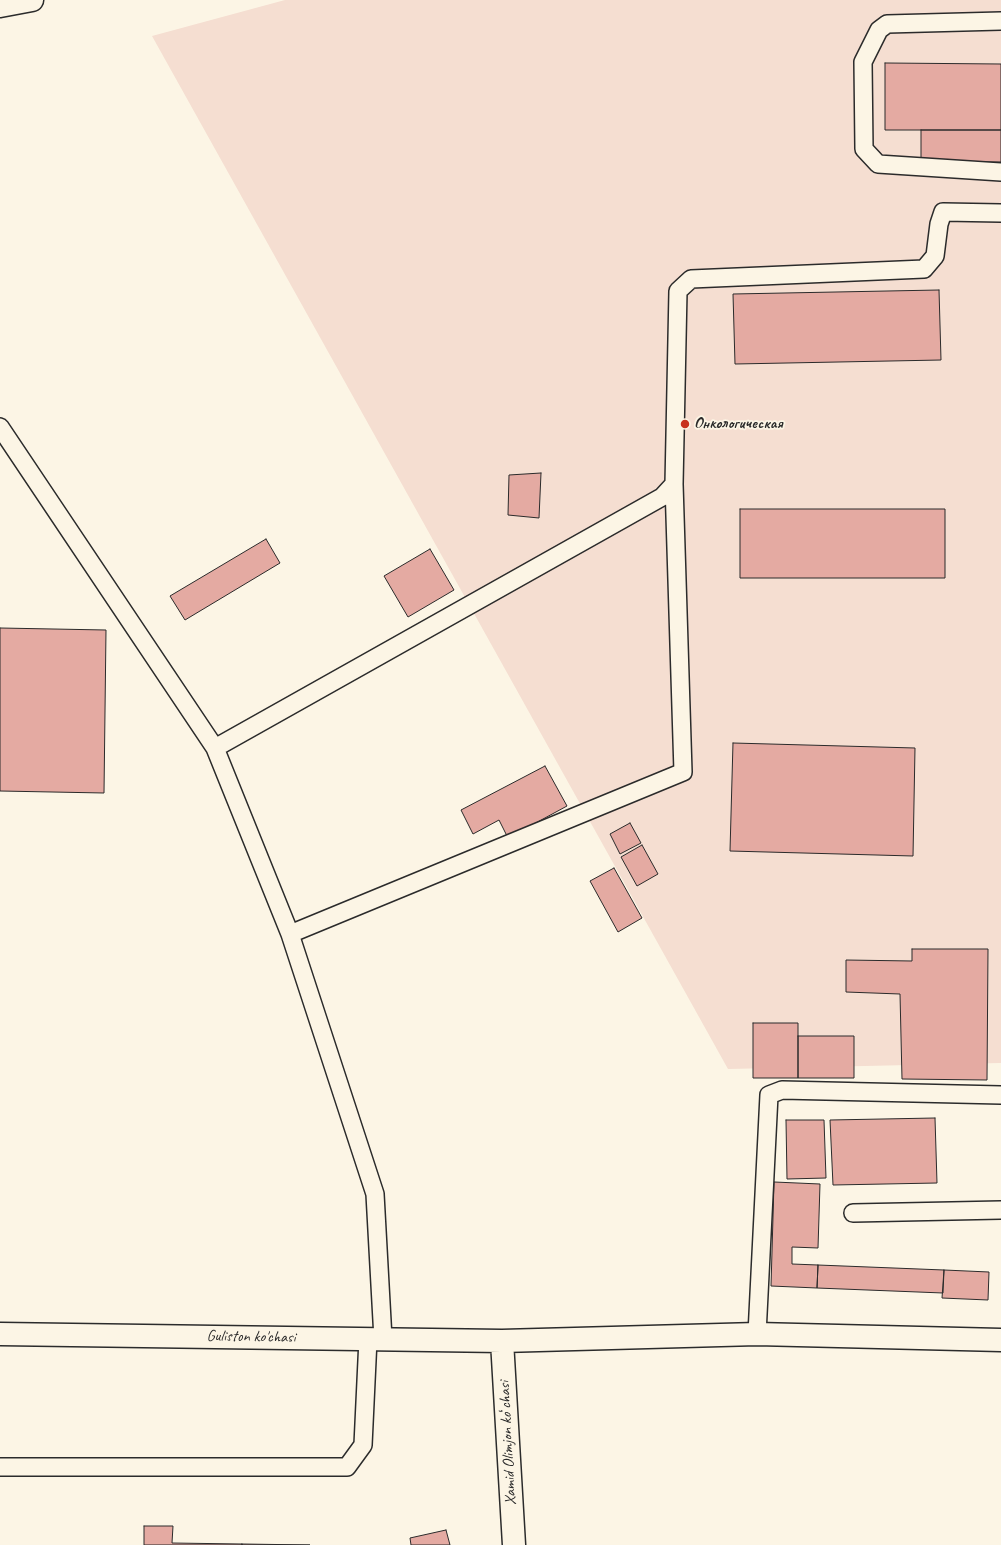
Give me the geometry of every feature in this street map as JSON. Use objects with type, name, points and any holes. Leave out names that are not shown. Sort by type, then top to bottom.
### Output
[{"type":"street","points":[[0,6],[32,0]]},
{"type":"street","name":"Guliston ko'chasi","points":[[0,1334],[502,1341],[757,1334],[1001,1340]]},
{"type":"street","name":"Xamid Olimjon koʻchasi","points":[[502,1341],[514,1545]]},
{"type":"lane","points":[[1001,21],[887,24],[879,30],[863,62],[864,149],[878,164],[1001,172]]},
{"type":"lane","points":[[290,934],[683,772],[674,484],[678,291],[691,279],[924,269],[935,256],[939,224],[943,212],[1001,213]]},
{"type":"lane","points":[[0,427],[216,748],[290,934],[375,1194],[376,1339],[363,1445],[347,1467],[0,1467]]},
{"type":"lane","points":[[216,748],[662,498],[674,484]]},
{"type":"lane","points":[[757,1334],[769,1095],[782,1090],[1001,1095]]},
{"type":"lane","points":[[854,1213],[1001,1210]]},
{"type":"shaded area","name":"Онкологическая","points":[[285,0],[1001,0],[1001,1063],[728,1069],[152,36]]},
{"type":"building","points":[[885,63],[1001,64],[1001,130],[885,130]]},
{"type":"building","points":[[921,130],[1001,130],[1001,162],[921,162]]},
{"type":"building","points":[[939,290],[941,360],[735,364],[733,294]]},
{"type":"building","points":[[541,473],[539,518],[508,515],[509,475]]},
{"type":"building","points":[[740,509],[945,509],[945,578],[740,578]]},
{"type":"building","points":[[266,539],[280,563],[185,620],[170,596]]},
{"type":"building","points":[[430,549],[454,590],[408,617],[384,576]]},
{"type":"building","points":[[0,628],[106,630],[104,793],[0,791]]},
{"type":"building","points":[[733,743],[915,748],[913,856],[730,851]]},
{"type":"building","points":[[545,766],[567,806],[508,838],[499,820],[473,834],[461,810]]},
{"type":"building","points":[[630,823],[641,843],[620,854],[610,834]]},
{"type":"building","points":[[642,845],[658,874],[637,886],[621,857]]},
{"type":"building","points":[[614,868],[642,918],[618,932],[590,881]]},
{"type":"building","points":[[912,949],[988,949],[987,1080],[902,1079],[900,994],[846,992],[846,960],[912,961]]},
{"type":"building","points":[[753,1023],[798,1023],[798,1078],[753,1078]]},
{"type":"building","points":[[798,1036],[854,1036],[854,1078],[798,1078]]},
{"type":"building","points":[[935,1118],[937,1183],[833,1185],[830,1120]]},
{"type":"building","points":[[786,1120],[824,1120],[826,1178],[787,1179]]},
{"type":"building","points":[[774,1182],[820,1184],[818,1248],[792,1247],[792,1264],[818,1265],[817,1288],[771,1286]]},
{"type":"building","points":[[818,1265],[944,1270],[943,1293],[817,1288]]},
{"type":"building","points":[[944,1270],[989,1272],[988,1300],[942,1298]]},
{"type":"building","points":[[144,1526],[173,1526],[172,1543],[242,1545],[144,1545]]},
{"type":"building","points":[[446,1530],[450,1545],[411,1545],[410,1538]]},
{"type":"building","points":[[242,1544],[310,1545],[242,1545]]},
{"type":"place","name":"Онкологическая","points":[[685,424]]}]
